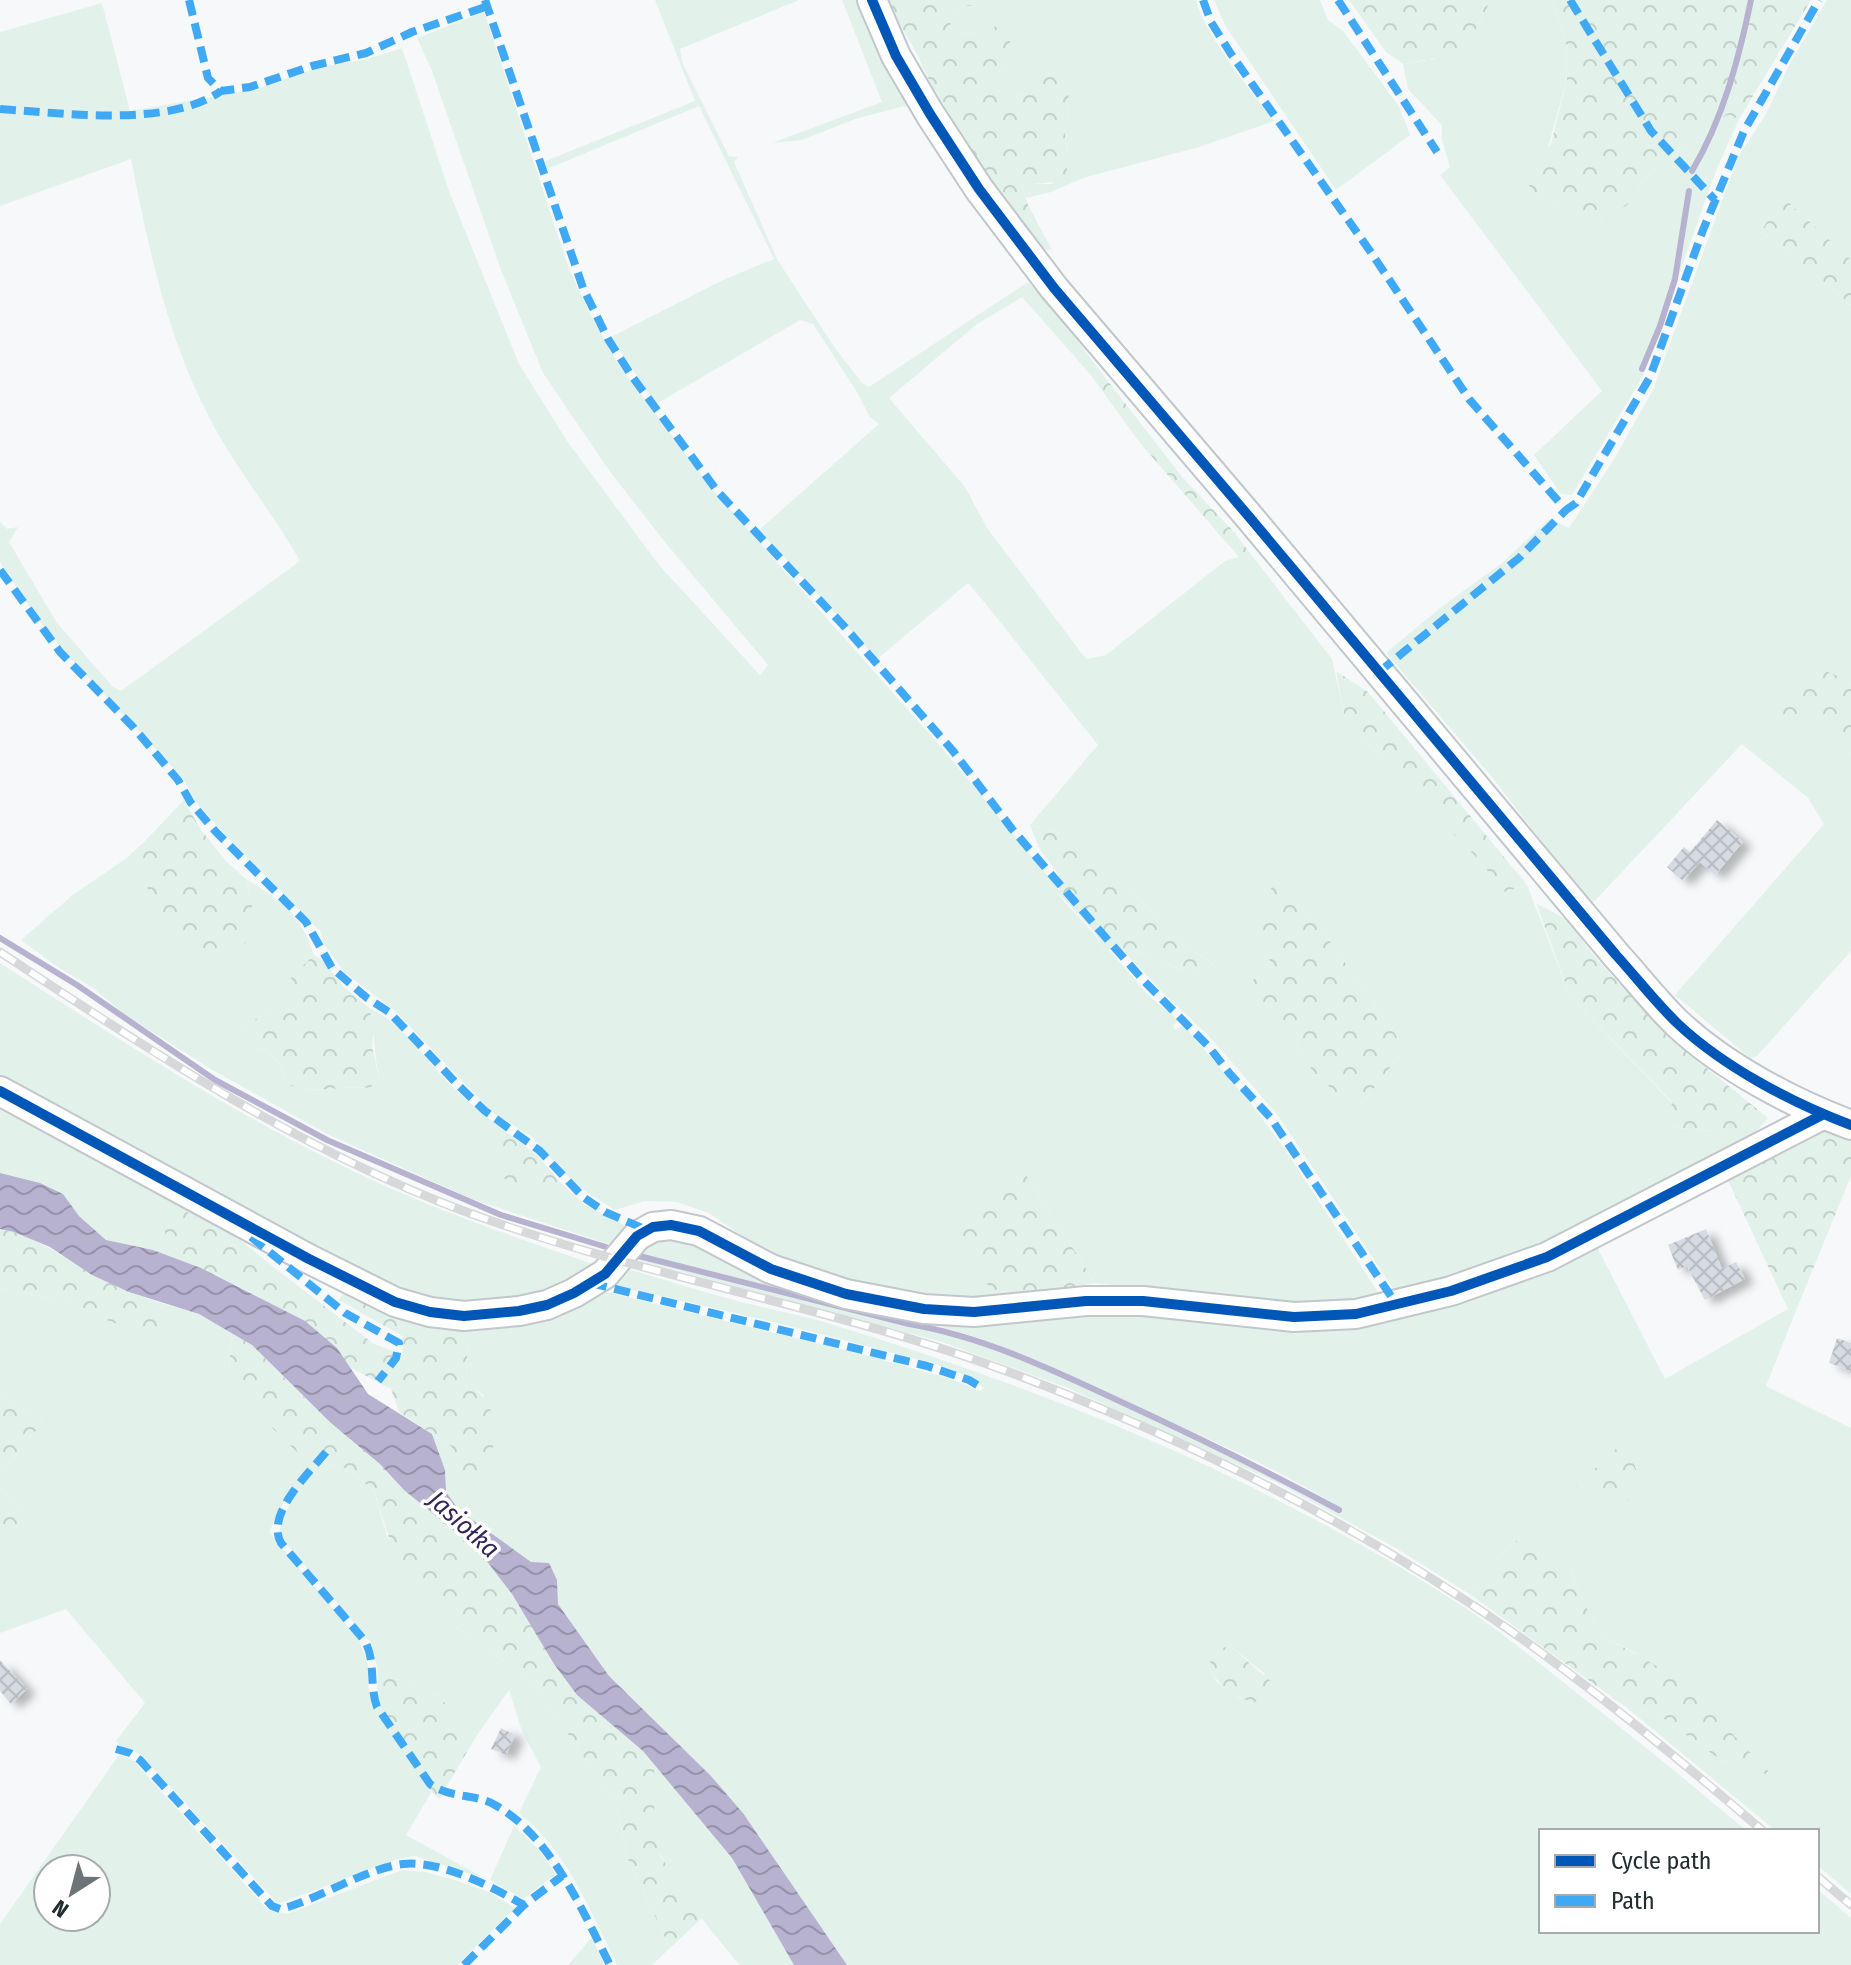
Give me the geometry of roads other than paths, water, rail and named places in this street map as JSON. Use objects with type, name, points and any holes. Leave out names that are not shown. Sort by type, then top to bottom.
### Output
[{"type":"street","points":[[872,0],[896,56],[930,114],[979,189],[1054,288],[1616,955],[1678,1024],[1725,1062],[1822,1115],[1851,1125]]},
{"type":"street","points":[[0,1091],[309,1259],[395,1302],[430,1312],[464,1316],[547,1305],[605,1274],[637,1236],[653,1227],[671,1225],[699,1231],[771,1269],[831,1289],[924,1309],[974,1312],[1086,1301],[1143,1301],[1294,1317],[1356,1314],[1451,1291],[1547,1257],[1822,1115]]},
{"type":"water","name":"Jasiołka","points":[[0,1173],[40,1183],[63,1194],[79,1216],[106,1240],[153,1250],[201,1268],[305,1321],[337,1348],[368,1394],[432,1434],[445,1470],[446,1492],[459,1510],[531,1562],[549,1563],[557,1580],[558,1604],[609,1676],[711,1776],[743,1813],[847,1965],[794,1965],[732,1858],[643,1751],[577,1695],[554,1664],[512,1594],[479,1551],[404,1490],[252,1345],[199,1314],[129,1292],[92,1275],[50,1247],[0,1229]]},
{"type":"waterway","points":[[1692,171],[1713,130],[1729,88],[1751,0]]},
{"type":"waterway","points":[[1642,369],[1675,279],[1689,191]]},
{"type":"waterway","points":[[0,938],[77,985],[215,1080],[327,1140],[501,1215],[606,1247]]},
{"type":"waterway","points":[[639,1256],[936,1329],[988,1345],[1143,1412],[1339,1510]]},
{"type":"railway","points":[[0,952],[223,1094],[339,1157],[399,1185],[461,1210],[599,1255],[949,1351],[1083,1401],[1213,1459],[1340,1525],[1462,1598],[1583,1684],[1761,1829]]},
{"type":"railway","points":[[1819,1878],[1851,1905]]}]
